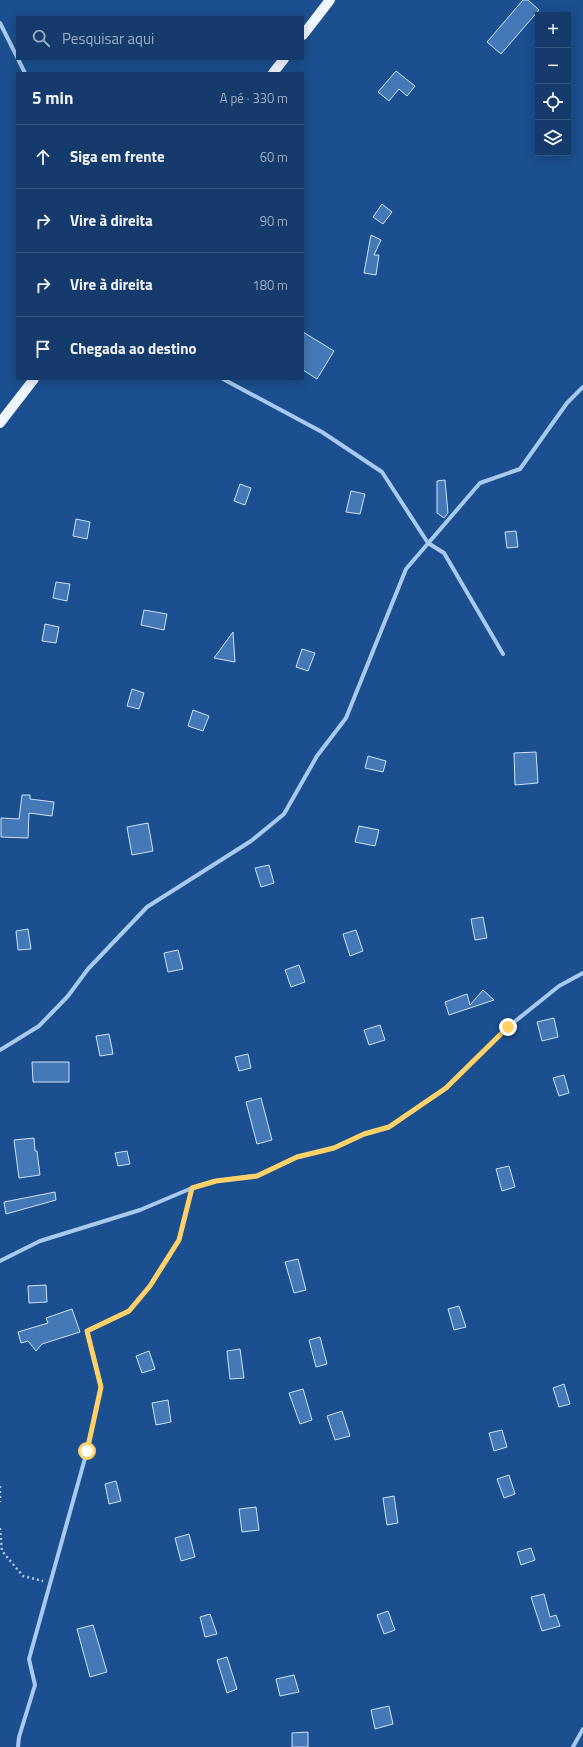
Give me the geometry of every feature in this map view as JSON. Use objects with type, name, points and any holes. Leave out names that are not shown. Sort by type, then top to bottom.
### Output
[{"type":"main road","points":[[304,34],[330,0]]},
{"type":"main road","points":[[274,72],[283,60]]},
{"type":"main road","points":[[0,423],[33,380]]},
{"type":"street","points":[[0,23],[16,54]]},
{"type":"street","points":[[19,60],[25,72]]},
{"type":"street","points":[[225,380],[322,432],[382,472],[428,543],[444,553],[503,654]]},
{"type":"street","points":[[0,1050],[39,1026],[68,996],[98,958],[147,907],[251,841],[284,814],[316,756],[346,718],[406,569],[480,483],[520,469],[567,403],[583,387]]},
{"type":"street","points":[[0,1261],[40,1241],[140,1210],[192,1188],[216,1181],[257,1176],[297,1157],[334,1148],[364,1134],[389,1127],[446,1088],[508,1027],[559,986],[583,973]]},
{"type":"street","points":[[18,1747],[19,1737],[35,1685],[29,1659],[49,1582],[87,1451],[101,1387],[87,1331],[129,1311],[150,1286],[179,1240],[192,1188]]},
{"type":"street","points":[[573,1747],[583,1729]]},
{"type":"path","points":[[0,1486],[0,1502]]},
{"type":"path","points":[[0,1528],[2,1551],[23,1576],[49,1582]]},
{"type":"building","points":[[523,0],[528,0],[539,10],[535,12],[535,15],[501,54],[487,42]]},
{"type":"building","points":[[396,71],[415,86],[407,96],[399,89],[389,101],[378,92]]},
{"type":"building","points":[[382,204],[392,212],[383,224],[373,217]]},
{"type":"building","points":[[371,235],[381,240],[374,255],[379,255],[376,275],[364,273]]},
{"type":"building","points":[[304,333],[334,351],[317,379],[304,371]]},
{"type":"building","points":[[445,480],[448,513],[444,518],[437,513],[437,481]]},
{"type":"building","points":[[240,484],[251,488],[245,505],[234,501]]},
{"type":"building","points":[[351,491],[365,494],[360,514],[346,512]]},
{"type":"building","points":[[76,519],[90,522],[87,539],[73,536]]},
{"type":"building","points":[[516,531],[518,547],[507,548],[505,532]]},
{"type":"building","points":[[56,582],[70,584],[67,601],[53,598]]},
{"type":"building","points":[[144,610],[167,614],[164,630],[141,625]]},
{"type":"building","points":[[45,624],[59,627],[56,643],[42,641]]},
{"type":"building","points":[[233,632],[235,662],[214,658]]},
{"type":"building","points":[[302,649],[315,653],[308,671],[296,667]]},
{"type":"building","points":[[132,689],[144,693],[139,709],[127,706]]},
{"type":"building","points":[[193,710],[209,716],[203,731],[188,726]]},
{"type":"building","points":[[536,752],[538,783],[515,785],[514,753]]},
{"type":"building","points":[[368,756],[386,761],[383,772],[365,768]]},
{"type":"building","points":[[22,795],[30,795],[30,799],[54,802],[52,816],[29,813],[28,838],[1,837],[1,818],[19,819]]},
{"type":"building","points":[[148,823],[153,851],[132,855],[127,827]]},
{"type":"building","points":[[359,826],[379,830],[375,846],[355,842]]},
{"type":"building","points":[[269,865],[274,883],[261,887],[255,868]]},
{"type":"building","points":[[483,917],[487,938],[475,940],[471,919]]},
{"type":"building","points":[[28,929],[31,949],[18,950],[16,931]]},
{"type":"building","points":[[356,930],[363,951],[350,956],[343,934]]},
{"type":"building","points":[[178,950],[183,969],[168,972],[164,953]]},
{"type":"building","points":[[299,965],[305,982],[291,987],[285,970]]},
{"type":"building","points":[[483,990],[494,1000],[449,1015],[445,1002],[467,994],[470,1005]]},
{"type":"building","points":[[554,1018],[558,1037],[542,1041],[537,1022]]},
{"type":"building","points":[[380,1025],[385,1040],[369,1045],[364,1030]]},
{"type":"building","points":[[109,1034],[113,1054],[100,1056],[96,1036]]},
{"type":"building","points":[[248,1054],[251,1068],[239,1071],[235,1057]]},
{"type":"building","points":[[32,1062],[69,1062],[69,1082],[33,1082]]},
{"type":"building","points":[[564,1075],[569,1093],[559,1096],[553,1078]]},
{"type":"building","points":[[261,1098],[272,1140],[257,1144],[246,1102]]},
{"type":"building","points":[[34,1138],[40,1175],[19,1178],[14,1140]]},
{"type":"building","points":[[127,1151],[130,1164],[118,1166],[115,1153]]},
{"type":"building","points":[[509,1166],[515,1187],[502,1191],[496,1169]]},
{"type":"building","points":[[55,1192],[56,1200],[6,1214],[4,1202]]},
{"type":"building","points":[[298,1259],[306,1290],[294,1293],[285,1262]]},
{"type":"building","points":[[46,1285],[47,1302],[29,1303],[28,1286]]},
{"type":"building","points":[[459,1306],[466,1327],[454,1330],[448,1309]]},
{"type":"building","points":[[72,1309],[80,1332],[42,1344],[36,1351],[28,1341],[21,1343],[18,1332],[48,1323],[46,1318]]},
{"type":"building","points":[[320,1337],[327,1364],[316,1367],[309,1340]]},
{"type":"building","points":[[240,1349],[244,1378],[230,1379],[227,1351]]},
{"type":"building","points":[[149,1351],[155,1369],[142,1373],[136,1356]]},
{"type":"building","points":[[564,1384],[570,1404],[559,1407],[553,1388]]},
{"type":"building","points":[[303,1389],[312,1420],[300,1424],[289,1393]]},
{"type":"building","points":[[168,1400],[171,1422],[156,1425],[152,1403]]},
{"type":"building","points":[[342,1411],[350,1436],[335,1440],[327,1416]]},
{"type":"building","points":[[502,1430],[507,1447],[494,1451],[489,1433]]},
{"type":"building","points":[[509,1475],[515,1494],[504,1498],[497,1479]]},
{"type":"building","points":[[116,1481],[121,1501],[109,1504],[105,1484]]},
{"type":"building","points":[[394,1496],[398,1523],[387,1525],[383,1498]]},
{"type":"building","points":[[256,1507],[259,1530],[242,1532],[239,1509]]},
{"type":"building","points":[[189,1534],[195,1557],[181,1561],[175,1538]]},
{"type":"building","points":[[531,1548],[535,1560],[521,1565],[517,1552]]},
{"type":"building","points":[[544,1594],[550,1617],[556,1615],[560,1626],[542,1631],[531,1597]]},
{"type":"building","points":[[388,1611],[395,1630],[384,1634],[377,1615]]},
{"type":"building","points":[[210,1614],[217,1634],[205,1637],[200,1617]]},
{"type":"building","points":[[93,1625],[107,1672],[90,1677],[77,1629]]},
{"type":"building","points":[[227,1657],[237,1689],[227,1693],[217,1660]]},
{"type":"building","points":[[294,1675],[299,1692],[280,1696],[276,1679]]},
{"type":"building","points":[[389,1706],[393,1724],[375,1729],[371,1710]]},
{"type":"building","points":[[308,1732],[308,1747],[292,1747],[292,1733]]},
{"type":"route","points":[[87,1451],[101,1387],[87,1331],[129,1311],[150,1286],[179,1240],[192,1188],[216,1181],[257,1176],[297,1157],[334,1148],[364,1134],[389,1127],[446,1088],[508,1027]]}]
